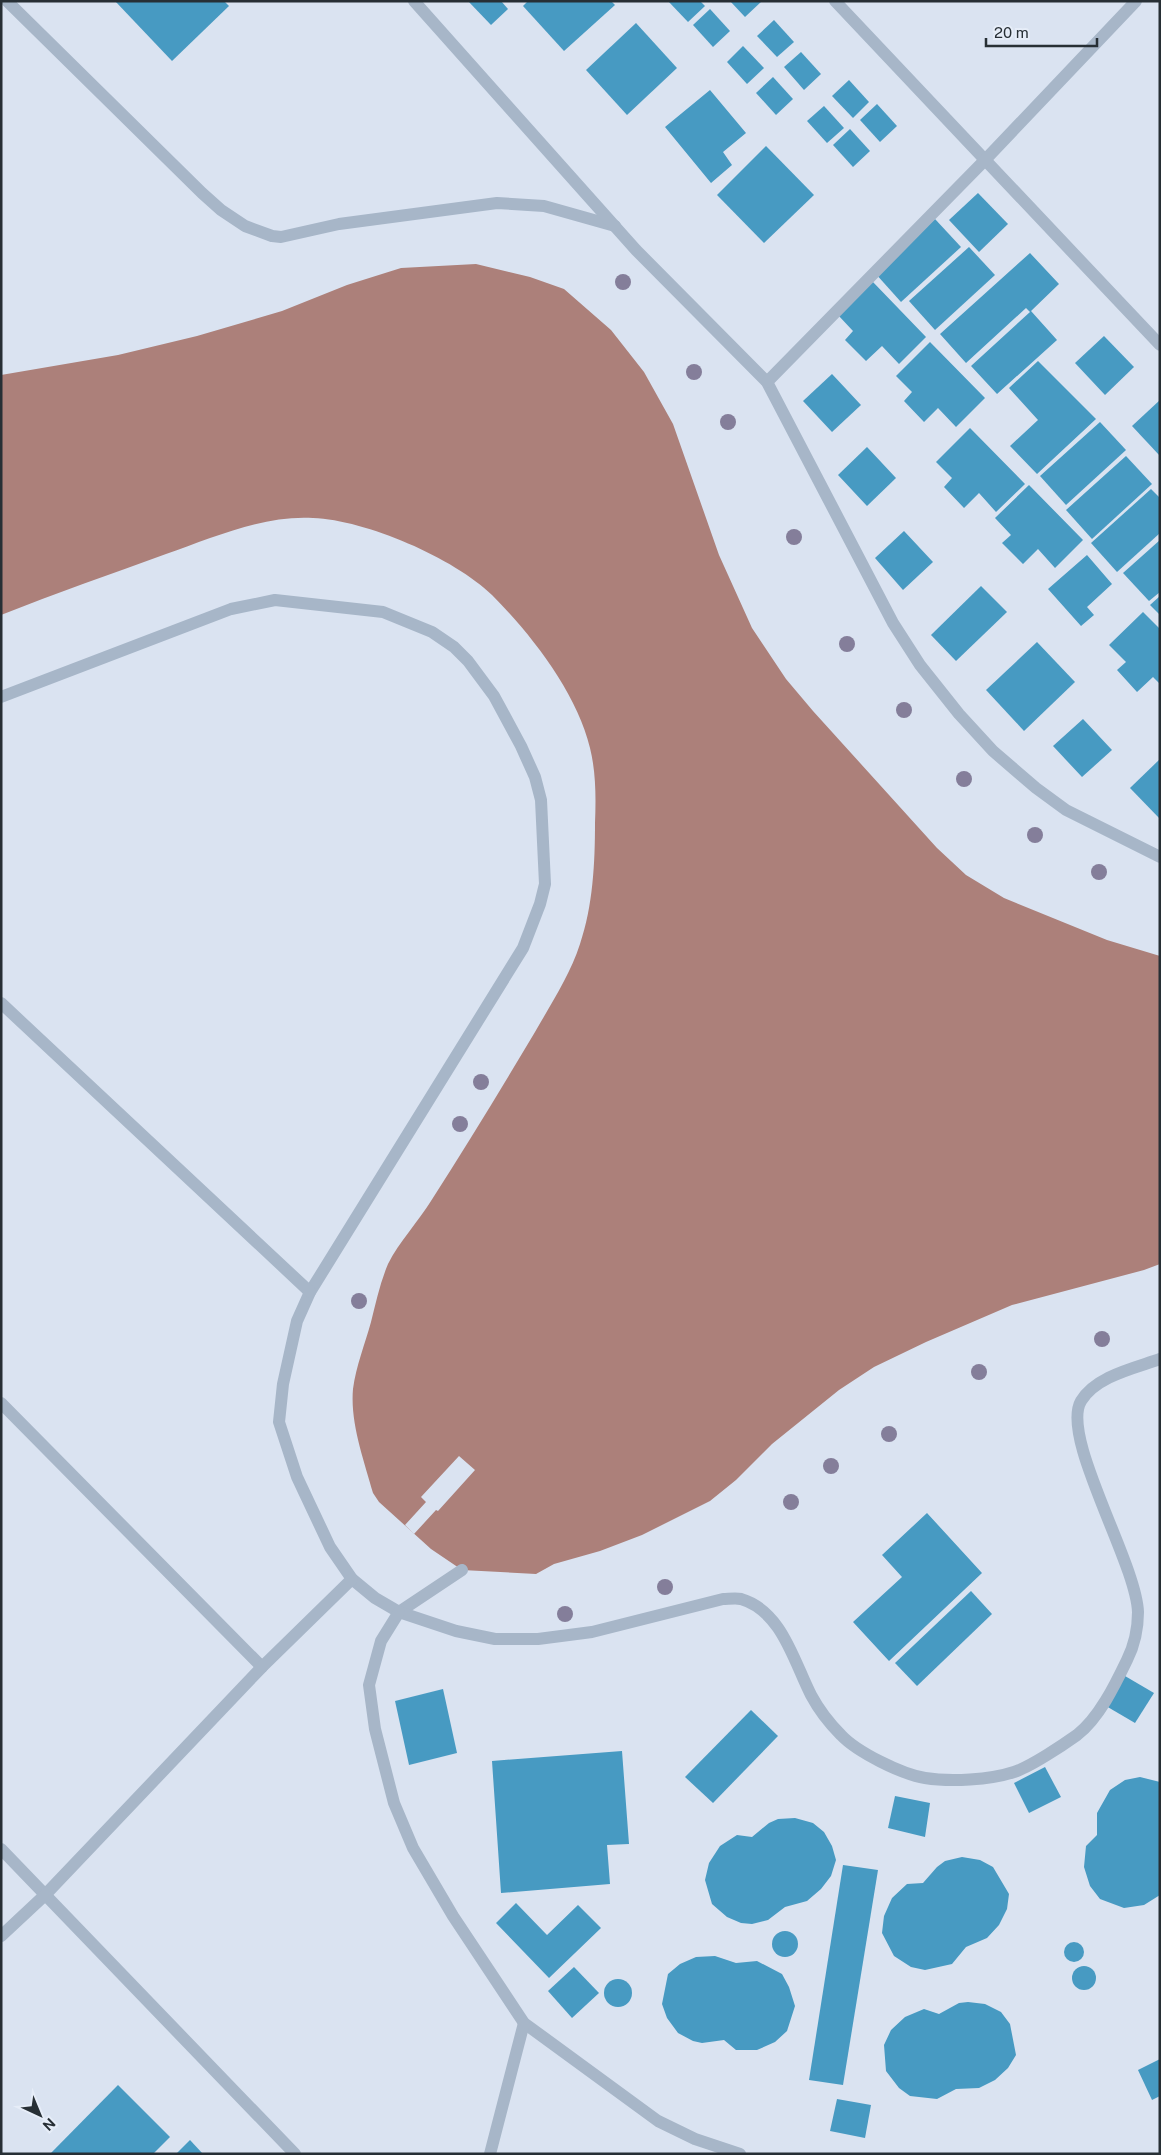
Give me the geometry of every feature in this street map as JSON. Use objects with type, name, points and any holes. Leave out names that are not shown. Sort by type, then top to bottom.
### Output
[{"type":"street","points":[[7,1],[202,193],[221,210],[259,232],[281,237],[339,224],[497,203],[544,206],[615,226]]},
{"type":"street","points":[[414,1],[615,226],[767,382],[893,623],[920,665],[959,714],[993,751],[1059,804],[1160,856]]},
{"type":"street","points":[[835,1],[1160,345]]},
{"type":"street","points":[[767,382],[986,160],[1136,1]]},
{"type":"street","points":[[1,697],[231,609],[275,600],[383,612],[432,632],[454,647],[468,662],[494,696],[521,746],[535,777],[541,800],[545,884],[540,904],[523,948],[310,1292],[297,1322],[283,1384],[279,1422],[296,1477],[312,1512],[330,1547],[352,1580],[375,1598],[399,1612],[456,1631],[495,1639],[538,1639],[592,1632],[723,1599],[741,1599],[759,1609],[777,1626],[824,1717],[856,1749],[923,1778],[965,1780],[1015,1772],[1078,1734],[1109,1696],[1132,1651],[1138,1624],[1135,1594],[1127,1566],[1080,1442],[1077,1414],[1080,1402],[1089,1392],[1109,1378],[1160,1359]]},
{"type":"street","points":[[1,1003],[310,1292]]},
{"type":"street","points":[[1,1403],[262,1667]]},
{"type":"street","points":[[462,1570],[399,1612],[381,1640],[369,1685],[374,1729],[394,1804],[413,1848],[453,1916],[524,2023],[658,2121],[695,2140],[740,2154]]},
{"type":"street","points":[[1,1936],[45,1894],[262,1667],[352,1580]]},
{"type":"street","points":[[1,1849],[295,2154]]},
{"type":"street","points":[[490,2154],[524,2023]]},
{"type":"shaded area","points":[[476,264],[530,277],[564,289],[611,330],[644,372],[673,424],[719,555],[752,628],[786,679],[937,848],[966,875],[1004,898],[1107,940],[1160,956],[1160,1264],[1144,1270],[1012,1305],[874,1367],[839,1390],[772,1444],[736,1480],[710,1501],[642,1535],[600,1551],[554,1564],[536,1574],[462,1570],[431,1549],[379,1502],[373,1493],[358,1441],[353,1389],[358,1363],[380,1285],[388,1264],[426,1209],[535,1032],[560,989],[580,944],[588,915],[594,869],[594,776],[592,757],[584,727],[564,686],[537,646],[522,628],[492,595],[476,581],[433,555],[408,543],[383,533],[334,520],[294,518],[275,520],[238,529],[1,615],[1,375],[118,355],[197,336],[282,311],[347,285],[401,268]]},
{"type":"pier","points":[[459,1456],[475,1470],[438,1511],[436,1510],[414,1534],[405,1525],[426,1502],[421,1497]]},
{"type":"building","points":[[115,1],[224,1],[229,6],[172,61]]},
{"type":"building","points":[[468,1],[501,1],[508,9],[491,25]]},
{"type":"building","points":[[528,1],[611,1],[615,5],[564,51],[523,6]]},
{"type":"building","points":[[668,1],[700,1],[705,6],[688,22]]},
{"type":"building","points":[[730,1],[762,1],[745,17]]},
{"type":"building","points":[[710,9],[730,31],[713,47],[693,25]]},
{"type":"building","points":[[774,20],[794,42],[777,57],[757,36]]},
{"type":"building","points":[[636,23],[677,68],[627,115],[586,70]]},
{"type":"building","points":[[743,46],[764,68],[747,84],[727,62]]},
{"type":"building","points":[[801,52],[821,74],[804,90],[784,67]]},
{"type":"building","points":[[773,77],[793,99],[776,115],[756,93]]},
{"type":"building","points":[[849,80],[869,102],[853,118],[832,96]]},
{"type":"building","points":[[710,90],[746,133],[723,152],[732,165],[711,183],[665,127]]},
{"type":"building","points":[[877,104],[897,126],[880,142],[860,120]]},
{"type":"building","points":[[824,106],[844,128],[827,143],[807,121]]},
{"type":"building","points":[[850,129],[870,151],[853,167],[833,145]]},
{"type":"building","points":[[766,146],[814,195],[764,243],[717,195]]},
{"type":"building","points":[[978,193],[1008,224],[979,252],[949,220]]},
{"type":"building","points":[[935,219],[961,247],[901,302],[875,273]]},
{"type":"building","points":[[969,247],[995,275],[935,330],[909,301]]},
{"type":"building","points":[[1030,253],[1059,284],[1031,311],[1057,340],[997,394],[971,366],[1030,312],[1026,308],[966,363],[940,334]]},
{"type":"building","points":[[872,281],[926,337],[899,364],[882,346],[866,361],[845,340],[853,331],[838,315]]},
{"type":"building","points":[[1104,336],[1134,367],[1105,395],[1075,363]]},
{"type":"building","points":[[930,342],[985,398],[956,427],[938,408],[924,422],[904,401],[912,392],[896,376]]},
{"type":"building","points":[[1038,361],[1096,419],[1037,474],[1010,446],[1038,420],[1009,388]]},
{"type":"building","points":[[832,374],[861,405],[832,432],[803,401]]},
{"type":"building","points":[[1160,400],[1160,456],[1132,426]]},
{"type":"building","points":[[1100,422],[1126,450],[1066,505],[1040,476]]},
{"type":"building","points":[[970,428],[1025,484],[996,512],[979,493],[964,508],[944,487],[952,478],[936,462]]},
{"type":"building","points":[[867,447],[896,478],[867,506],[838,475]]},
{"type":"building","points":[[1126,456],[1152,484],[1092,539],[1066,510]]},
{"type":"building","points":[[1029,485],[1083,540],[1055,568],[1038,549],[1023,564],[1002,543],[1011,535],[995,518]]},
{"type":"building","points":[[1151,489],[1160,498],[1160,533],[1117,572],[1091,543]]},
{"type":"building","points":[[904,531],[933,562],[903,590],[875,558]]},
{"type":"building","points":[[1160,540],[1160,592],[1149,601],[1123,573]]},
{"type":"building","points":[[1087,555],[1112,584],[1087,607],[1094,615],[1081,626],[1048,589]]},
{"type":"building","points":[[981,586],[1007,612],[956,661],[931,635]]},
{"type":"building","points":[[1160,596],[1160,615],[1150,605]]},
{"type":"building","points":[[1143,612],[1160,629],[1160,684],[1153,677],[1137,692],[1117,670],[1126,662],[1109,645]]},
{"type":"building","points":[[1037,642],[1075,682],[1024,731],[986,690]]},
{"type":"building","points":[[1083,719],[1112,750],[1082,777],[1053,746]]},
{"type":"building","points":[[1160,759],[1160,819],[1130,788]]},
{"type":"building","points":[[927,1513],[982,1573],[889,1661],[853,1622],[902,1577],[882,1555]]},
{"type":"building","points":[[971,1591],[992,1614],[917,1686],[895,1663]]},
{"type":"building","points":[[1125,1676],[1154,1693],[1135,1723],[1106,1706]]},
{"type":"building","points":[[443,1689],[457,1753],[409,1765],[395,1701]]},
{"type":"building","points":[[751,1710],[778,1736],[713,1803],[685,1777]]},
{"type":"building","points":[[622,1751],[629,1844],[607,1845],[610,1884],[501,1893],[492,1761]]},
{"type":"building","points":[[1045,1767],[1061,1797],[1029,1813],[1014,1783]]},
{"type":"building","points":[[1140,1777],[1160,1782],[1160,1895],[1144,1905],[1124,1908],[1100,1899],[1090,1886],[1084,1867],[1086,1846],[1097,1835],[1097,1813],[1110,1790],[1125,1780]]},
{"type":"building","points":[[895,1796],[930,1803],[925,1837],[888,1828]]},
{"type":"building","points":[[795,1818],[813,1823],[824,1832],[832,1846],[836,1860],[831,1876],[821,1889],[807,1901],[785,1907],[768,1920],[752,1924],[741,1923],[727,1917],[712,1904],[705,1880],[709,1863],[720,1846],[737,1835],[752,1837],[769,1823],[778,1819]]},
{"type":"building","points":[[962,1857],[980,1860],[993,1867],[1009,1894],[1007,1909],[999,1925],[987,1938],[966,1947],[952,1964],[925,1970],[911,1967],[894,1956],[882,1933],[884,1916],[892,1898],[907,1884],[923,1883],[945,1861]]},
{"type":"building","points":[[843,1865],[878,1870],[843,2085],[809,2080]]},
{"type":"building","points":[[516,1903],[547,1935],[578,1905],[601,1928],[549,1978],[496,1923]]},
{"type":"building","points":[[785,1931],[795,1934],[798,1944],[795,1954],[785,1957],[775,1954],[772,1944],[775,1934]]},
{"type":"building","points":[[1074,1942],[1081,1945],[1084,1952],[1081,1959],[1074,1962],[1067,1959],[1064,1952],[1067,1945]]},
{"type":"building","points":[[715,1956],[736,1963],[757,1961],[782,1974],[789,1987],[795,2006],[787,2031],[775,2042],[757,2050],[736,2050],[724,2040],[702,2043],[693,2041],[678,2033],[667,2018],[662,2004],[668,1974],[680,1964],[696,1957]]},
{"type":"building","points":[[1084,1966],[1092,1970],[1096,1978],[1092,1986],[1084,1990],[1076,1986],[1072,1978],[1076,1970]]},
{"type":"building","points":[[574,1967],[599,1993],[572,2018],[548,1991]]},
{"type":"building","points":[[618,1979],[628,1983],[632,1993],[628,2003],[618,2007],[608,2003],[604,1993],[608,1983]]},
{"type":"building","points":[[959,2003],[985,2004],[1001,2012],[1010,2024],[1016,2055],[1008,2068],[995,2080],[979,2088],[956,2089],[937,2099],[910,2096],[899,2088],[886,2071],[884,2045],[891,2030],[905,2017],[924,2009],[939,2014]]},
{"type":"building","points":[[1160,2059],[1160,2096],[1152,2100],[1138,2070]]},
{"type":"building","points":[[118,2085],[170,2137],[153,2154],[50,2154]]},
{"type":"building","points":[[837,2099],[871,2105],[865,2138],[830,2131]]},
{"type":"building","points":[[190,2140],[203,2154],[176,2154]]}]
